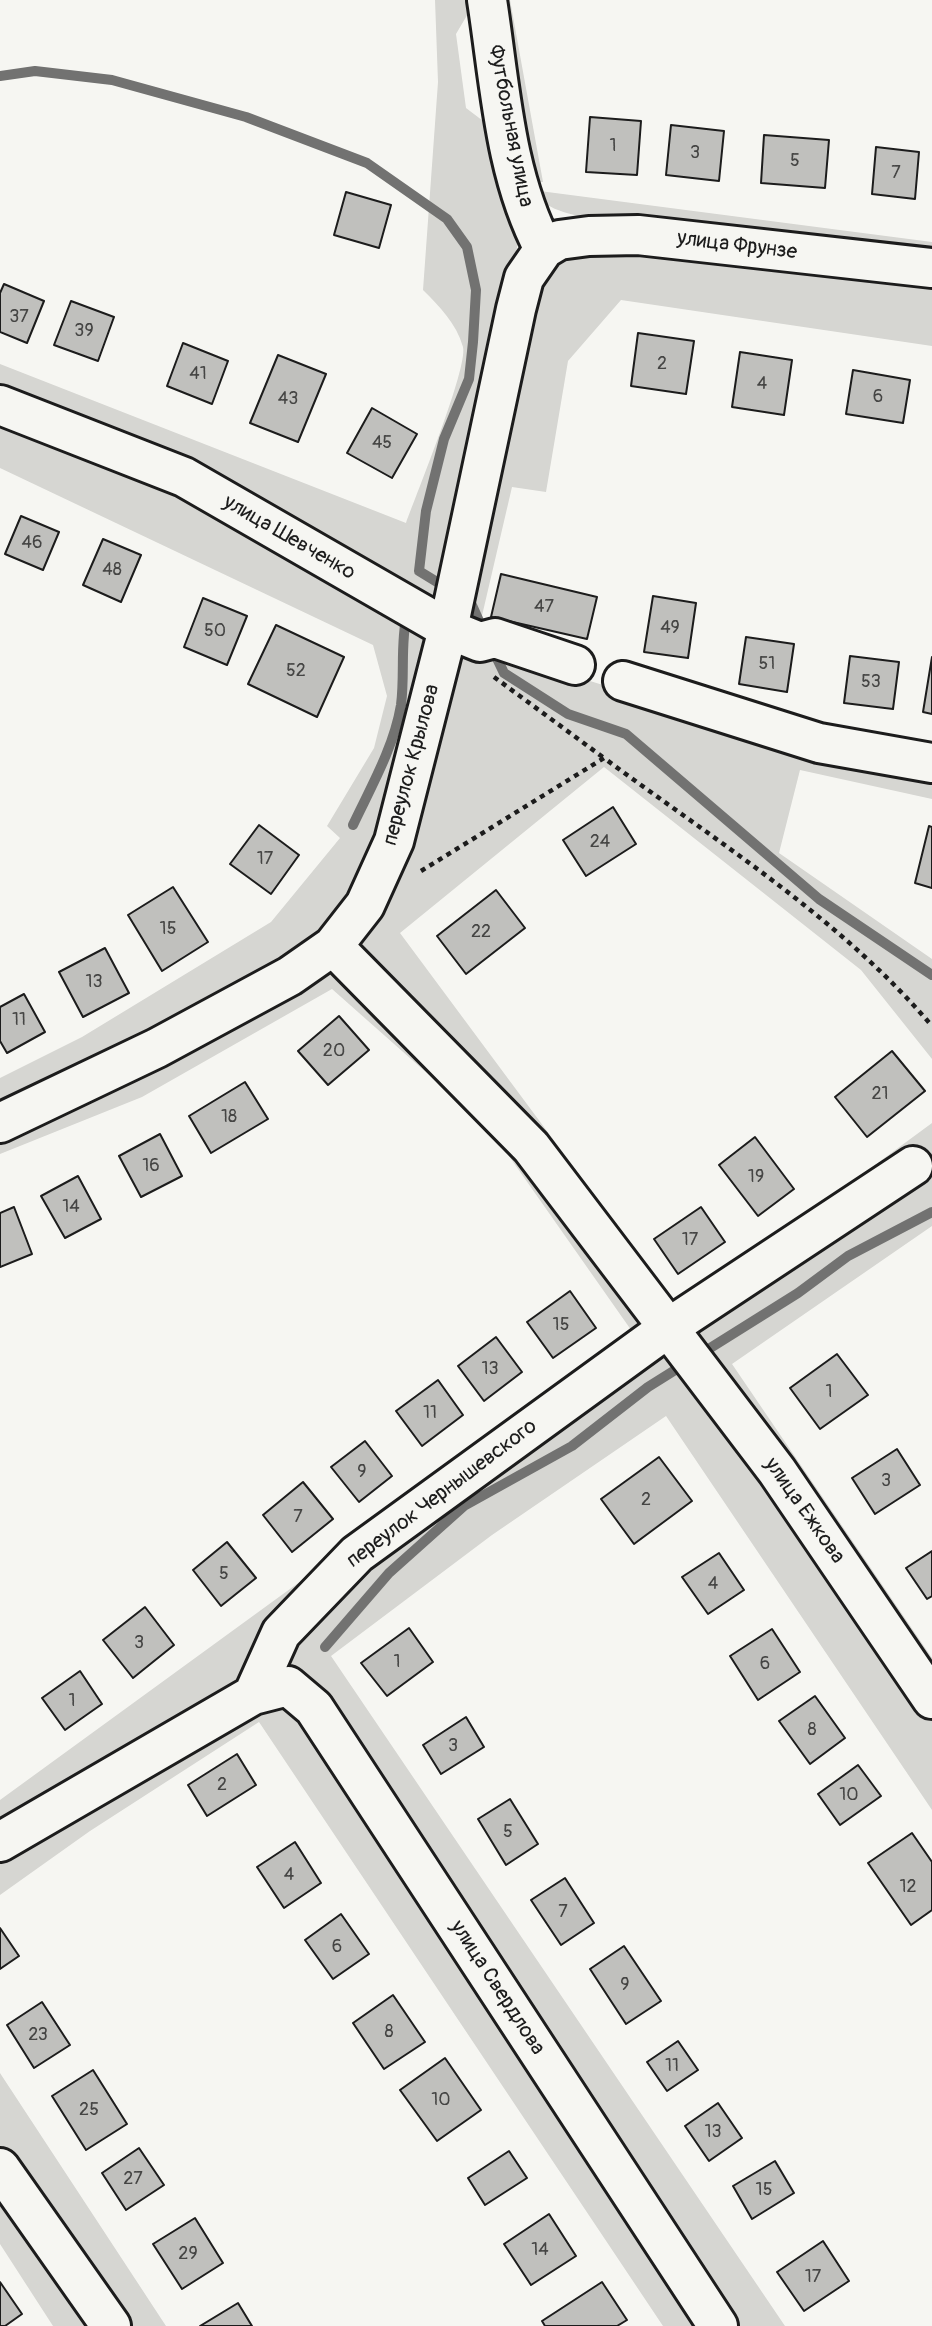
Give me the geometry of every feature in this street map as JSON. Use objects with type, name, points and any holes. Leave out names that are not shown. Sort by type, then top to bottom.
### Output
[{"type":"street","name":"Футбольная улица","points":[[487,0],[517,184],[527,217],[544,249]]},
{"type":"street","name":"улица Фрунзе","points":[[544,249],[559,240],[638,235],[932,268]]},
{"type":"street","name":"переулок Крылова","points":[[0,1123],[74,1090],[224,1014],[289,976],[333,946],[365,905],[394,841],[452,607],[524,278],[544,249]]},
{"type":"street","name":"улица Шевченко","points":[[0,405],[184,477],[452,607],[480,642],[495,638],[575,665]]},
{"type":"street","points":[[623,681],[819,743],[932,763]]},
{"type":"street","name":"улица Ежкова","points":[[333,946],[531,1147],[777,1471],[932,1699]]},
{"type":"street","name":"переулок Чернышевского","points":[[253,1695],[281,1633],[357,1554],[668,1328],[913,1166]]},
{"type":"street","name":"улица Свердлова","points":[[253,1695],[288,1686],[314,1708],[718,2326]]},
{"type":"street","points":[[0,1843],[253,1695]]},
{"type":"street","points":[[0,2168],[111,2326]]},
{"type":"path","points":[[488,671],[788,894],[897,985],[932,1026]]},
{"type":"path","points":[[365,905],[604,758]]},
{"type":"shaded area","points":[[435,0],[476,0],[456,34],[466,108],[495,130],[501,179],[518,243],[443,598],[428,602],[0,392],[0,364],[406,523],[450,405],[458,379],[463,347],[452,323],[423,290],[438,82]]},
{"type":"shaded area","points":[[501,0],[510,0],[543,182],[530,182]]},
{"type":"shaded area","points":[[532,190],[932,242],[932,256],[583,217],[548,205]]},
{"type":"shaded area","points":[[641,249],[932,283],[932,346],[621,300],[568,361],[546,492],[512,487],[481,620],[490,633],[459,619],[528,313],[547,269],[566,256]]},
{"type":"shaded area","points":[[0,418],[179,489],[421,632],[430,650],[385,837],[325,940],[0,1110],[0,1078],[82,1037],[271,922],[340,838],[327,826],[374,748],[387,696],[373,645],[0,468]]},
{"type":"shaded area","points":[[471,644],[812,750],[932,771],[932,799],[800,770],[779,853],[932,959],[932,1059],[861,970],[604,767],[400,933],[679,1309],[349,949],[453,650]]},
{"type":"shaded area","points":[[335,959],[526,1153],[655,1326],[636,1337],[490,1129],[332,989],[142,1097],[0,1154],[0,1133]]},
{"type":"shaded area","points":[[932,1123],[932,1226],[732,1364],[932,1658],[932,1686],[680,1331],[690,1301]]},
{"type":"shaded area","points":[[671,1339],[932,1714],[932,1810],[666,1416],[492,1535],[331,1656],[785,2326],[727,2326],[319,1701],[268,1684],[287,1640],[363,1561]]},
{"type":"shaded area","points":[[349,1546],[246,1690],[0,1833],[0,1800]]},
{"type":"shaded area","points":[[284,1698],[305,1713],[705,2326],[663,2326],[259,1722],[90,1831],[0,1895],[0,1854]]},
{"type":"shaded area","points":[[0,2073],[166,2326],[121,2326],[0,2153]]},
{"type":"shaded area","points":[[0,2184],[101,2326],[53,2326],[0,2244]]},
{"type":"building","points":[[590,117],[641,121],[637,175],[586,172]]},
{"type":"building","points":[[671,125],[724,131],[719,181],[666,175]]},
{"type":"building","points":[[764,135],[829,140],[825,188],[761,183]]},
{"type":"building","points":[[876,147],[919,152],[915,199],[872,194]]},
{"type":"building","points":[[346,192],[391,205],[379,248],[334,235]]},
{"type":"building","points":[[4,284],[44,301],[27,343],[0,332],[0,293]]},
{"type":"building","points":[[71,301],[114,317],[98,361],[54,345]]},
{"type":"building","points":[[638,333],[694,341],[686,394],[631,386]]},
{"type":"building","points":[[183,343],[228,361],[212,404],[167,386]]},
{"type":"building","points":[[740,352],[792,360],[784,415],[732,407]]},
{"type":"building","points":[[278,355],[326,374],[298,442],[250,423]]},
{"type":"building","points":[[853,370],[910,380],[903,423],[846,414]]},
{"type":"building","points":[[372,408],[417,434],[392,478],[347,453]]},
{"type":"building","points":[[21,516],[59,532],[43,570],[5,554]]},
{"type":"building","points":[[103,539],[141,555],[121,602],[83,585]]},
{"type":"building","points":[[501,574],[597,597],[587,639],[491,617]]},
{"type":"building","points":[[653,596],[696,603],[688,658],[644,652]]},
{"type":"building","points":[[203,598],[247,616],[227,665],[184,647]]},
{"type":"building","points":[[276,625],[344,657],[317,717],[248,684]]},
{"type":"building","points":[[746,637],[794,644],[787,692],[739,684]]},
{"type":"building","points":[[850,656],[899,662],[893,709],[844,703]]},
{"type":"building","points":[[932,657],[932,714],[923,712]]},
{"type":"building","points":[[613,807],[636,844],[586,876],[563,840]]},
{"type":"building","points":[[259,825],[299,855],[271,894],[230,864]]},
{"type":"building","points":[[929,826],[932,827],[932,888],[915,883]]},
{"type":"building","points":[[173,887],[208,942],[162,971],[128,915]]},
{"type":"building","points":[[496,890],[525,928],[466,974],[437,936]]},
{"type":"building","points":[[105,948],[129,993],[83,1017],[59,972]]},
{"type":"building","points":[[24,994],[45,1032],[7,1053],[0,1041],[0,1007]]},
{"type":"building","points":[[339,1016],[369,1050],[328,1085],[298,1051]]},
{"type":"building","points":[[892,1051],[925,1091],[867,1137],[835,1097]]},
{"type":"building","points":[[245,1082],[268,1119],[211,1153],[189,1116]]},
{"type":"building","points":[[160,1134],[182,1176],[141,1197],[119,1156]]},
{"type":"building","points":[[755,1137],[794,1189],[758,1216],[719,1165]]},
{"type":"building","points":[[78,1176],[101,1219],[65,1238],[41,1196]]},
{"type":"building","points":[[14,1207],[32,1254],[0,1267],[0,1213]]},
{"type":"building","points":[[701,1207],[725,1242],[678,1274],[654,1239]]},
{"type":"building","points":[[570,1291],[596,1328],[553,1358],[527,1322]]},
{"type":"building","points":[[496,1337],[522,1372],[484,1401],[458,1366]]},
{"type":"building","points":[[837,1354],[868,1395],[820,1429],[790,1388]]},
{"type":"building","points":[[438,1380],[463,1415],[422,1446],[396,1411]]},
{"type":"building","points":[[365,1441],[392,1476],[359,1502],[331,1467]]},
{"type":"building","points":[[897,1449],[920,1485],[875,1514],[852,1478]]},
{"type":"building","points":[[659,1457],[692,1501],[634,1544],[601,1499]]},
{"type":"building","points":[[303,1482],[333,1519],[292,1552],[263,1515]]},
{"type":"building","points":[[227,1542],[256,1578],[221,1606],[193,1570]]},
{"type":"building","points":[[932,1551],[932,1596],[927,1599],[906,1568]]},
{"type":"building","points":[[719,1553],[744,1590],[708,1614],[682,1577]]},
{"type":"building","points":[[145,1607],[174,1645],[133,1678],[103,1640]]},
{"type":"building","points":[[409,1628],[433,1662],[387,1696],[361,1663]]},
{"type":"building","points":[[772,1629],[800,1672],[758,1700],[730,1656]]},
{"type":"building","points":[[80,1671],[102,1704],[65,1730],[42,1698]]},
{"type":"building","points":[[815,1696],[845,1738],[810,1764],[779,1721]]},
{"type":"building","points":[[466,1717],[484,1747],[441,1774],[423,1745]]},
{"type":"building","points":[[237,1754],[256,1785],[207,1816],[188,1785]]},
{"type":"building","points":[[858,1765],[881,1796],[840,1825],[818,1794]]},
{"type":"building","points":[[510,1799],[538,1844],[506,1865],[478,1819]]},
{"type":"building","points":[[912,1833],[932,1862],[932,1910],[911,1925],[868,1863]]},
{"type":"building","points":[[295,1842],[321,1883],[284,1908],[257,1867]]},
{"type":"building","points":[[565,1878],[594,1923],[561,1945],[531,1900]]},
{"type":"building","points":[[341,1914],[369,1954],[333,1979],[305,1940]]},
{"type":"building","points":[[0,1928],[19,1956],[0,1969]]},
{"type":"building","points":[[624,1946],[661,2001],[626,2024],[590,1969]]},
{"type":"building","points":[[393,1995],[425,2042],[384,2069],[353,2023]]},
{"type":"building","points":[[42,2002],[70,2045],[34,2068],[7,2025]]},
{"type":"building","points":[[678,2041],[698,2070],[667,2091],[647,2062]]},
{"type":"building","points":[[445,2058],[481,2110],[437,2141],[400,2090]]},
{"type":"building","points":[[93,2070],[127,2124],[86,2150],[52,2096]]},
{"type":"building","points":[[718,2103],[742,2138],[709,2161],[685,2126]]},
{"type":"building","points":[[139,2148],[164,2185],[126,2210],[102,2173]]},
{"type":"building","points":[[509,2151],[527,2178],[485,2205],[468,2178]]},
{"type":"building","points":[[775,2161],[794,2193],[752,2219],[733,2186]]},
{"type":"building","points":[[549,2214],[576,2256],[531,2285],[504,2244]]},
{"type":"building","points":[[195,2218],[223,2263],[182,2289],[153,2244]]},
{"type":"building","points":[[823,2241],[849,2281],[804,2311],[777,2272]]},
{"type":"building","points":[[0,2282],[22,2314],[5,2326],[0,2326]]},
{"type":"building","points":[[602,2282],[627,2320],[617,2326],[545,2326],[542,2321]]},
{"type":"building","points":[[238,2303],[252,2326],[200,2326]]},
{"type":"waterway","points":[[0,76],[35,71],[112,80],[246,117],[367,163],[447,219],[467,247],[476,290],[473,342],[469,379],[444,439],[426,511],[419,571],[450,590]]},
{"type":"waterway","points":[[464,599],[471,603],[484,632]]},
{"type":"waterway","points":[[353,825],[381,766],[398,721],[407,614]]},
{"type":"waterway","points":[[491,646],[504,673],[568,714],[626,734],[819,899],[932,975]]},
{"type":"waterway","points":[[325,1647],[389,1573],[464,1506],[572,1446],[648,1387],[798,1293],[848,1256],[932,1212]]}]
